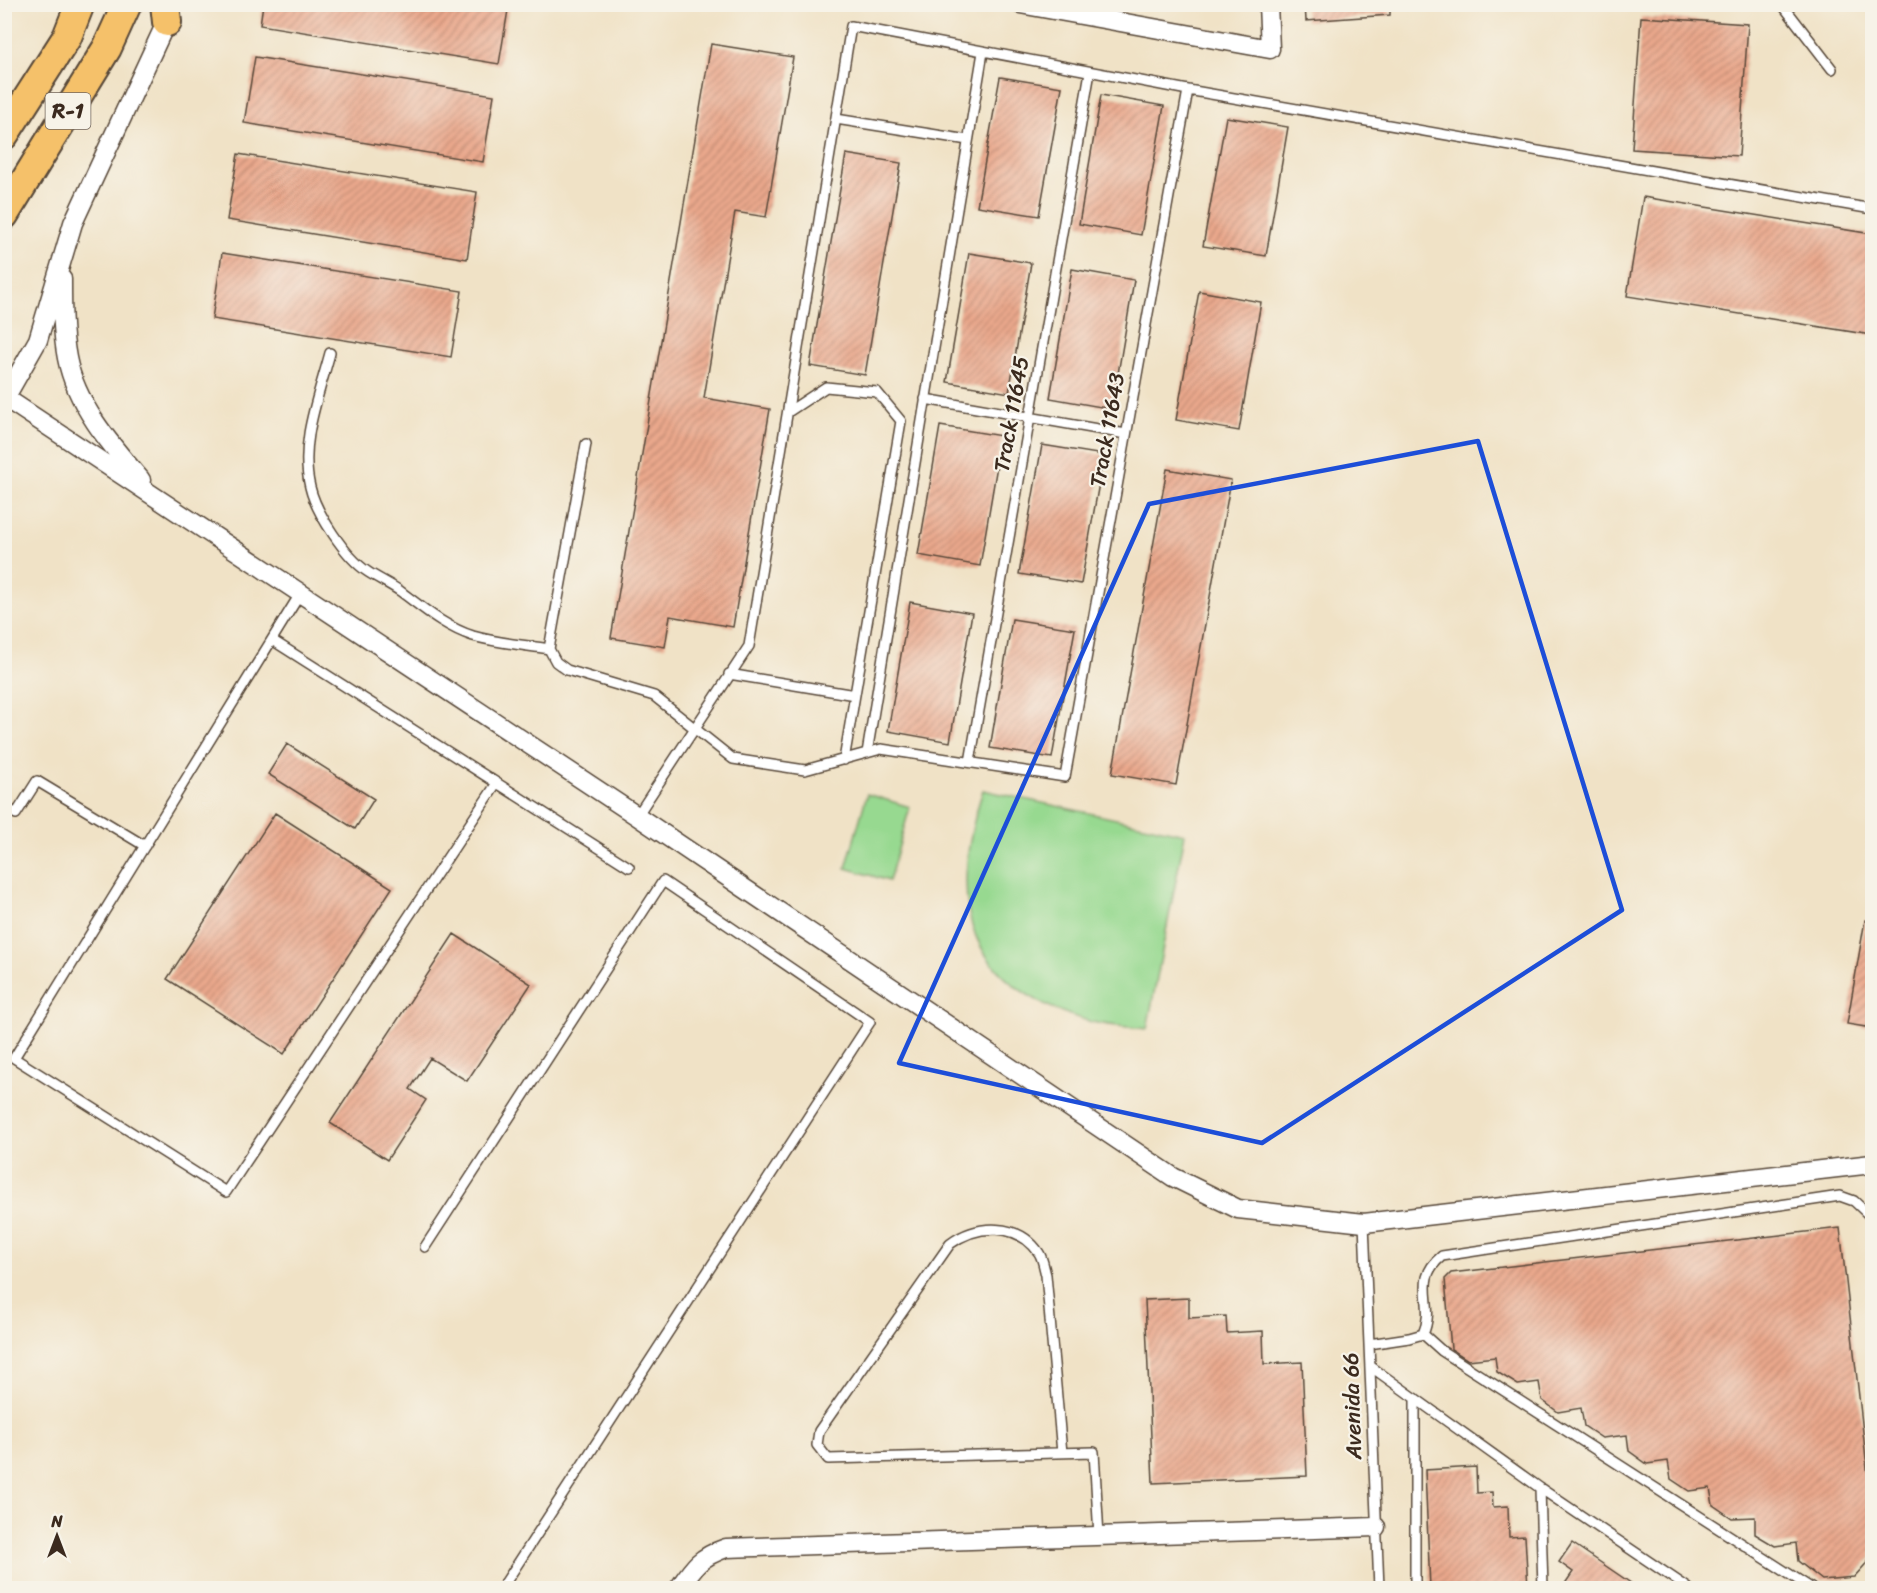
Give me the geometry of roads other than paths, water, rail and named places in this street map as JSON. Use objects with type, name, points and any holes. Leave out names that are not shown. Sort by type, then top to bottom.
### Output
[{"type":"main road","name":"R-1","points":[[4,135],[67,37],[80,4]]},
{"type":"main road","name":"R-1","points":[[4,215],[107,48],[127,4]]},
{"type":"street","points":[[1020,4],[1270,49],[1268,4]]},
{"type":"street","points":[[168,10],[73,223],[38,340],[5,398],[637,816],[1173,1177],[1238,1209],[1364,1223],[1872,1164]]},
{"type":"street","points":[[63,256],[62,310],[67,359],[82,400],[110,444],[158,499]]},
{"type":"street","points":[[680,1588],[694,1566],[706,1555],[726,1548],[1376,1527]]},
{"type":"lane","points":[[1782,4],[1832,69]]},
{"type":"lane","points":[[637,816],[748,646],[851,26],[1188,90],[1872,209]]},
{"type":"lane","points":[[867,753],[983,52]]},
{"type":"lane","name":"Track 11645","points":[[970,762],[1090,72]]},
{"type":"lane","name":"Track 11643","points":[[970,762],[1065,777],[1188,90]]},
{"type":"lane","points":[[836,119],[968,140]]},
{"type":"lane","points":[[330,353],[309,437],[307,459],[310,487],[320,511],[346,550],[366,571],[398,589],[449,627],[474,636],[549,649]]},
{"type":"lane","points":[[788,412],[826,387],[877,392],[901,421],[844,760]]},
{"type":"lane","points":[[926,399],[1126,434]]},
{"type":"lane","points":[[586,444],[549,649],[556,662],[567,670],[654,696],[733,759],[805,770],[881,749],[970,762]]},
{"type":"lane","points":[[300,594],[14,1058],[226,1192],[497,783]]},
{"type":"lane","points":[[272,640],[629,867]]},
{"type":"lane","points":[[729,674],[855,694]]},
{"type":"lane","points":[[4,806],[16,814],[37,781],[145,846]]},
{"type":"lane","points":[[425,1247],[663,881],[870,1022],[502,1588]]},
{"type":"lane","points":[[1423,1334],[1429,1312],[1425,1285],[1426,1275],[1432,1264],[1442,1257],[1840,1196],[1866,1209],[1872,1218]]},
{"type":"lane","name":"Avenida 66","points":[[1364,1223],[1379,1588]]},
{"type":"lane","points":[[1062,1453],[1046,1275],[1040,1255],[1029,1242],[1006,1230],[982,1228],[963,1234],[950,1244],[819,1431],[817,1445],[828,1459],[1062,1453],[1095,1452],[1099,1536]]},
{"type":"lane","points":[[1369,1344],[1423,1334]]},
{"type":"lane","points":[[1423,1334],[1442,1352],[1811,1588]]},
{"type":"lane","points":[[1370,1366],[1540,1488],[1688,1588]]},
{"type":"lane","points":[[1414,1588],[1415,1398]]},
{"type":"lane","points":[[1540,1488],[1543,1588]]}]
